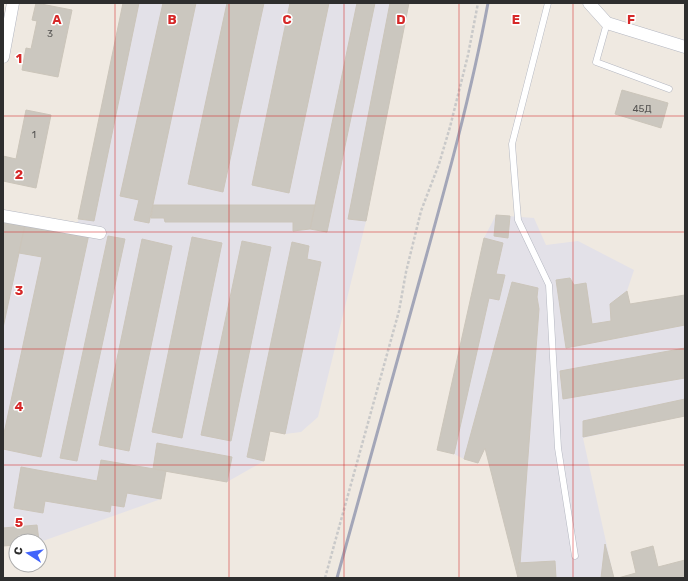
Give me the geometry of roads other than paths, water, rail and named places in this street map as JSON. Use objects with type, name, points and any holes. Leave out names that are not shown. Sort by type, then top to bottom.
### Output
[{"type":"street","points":[[3,57],[13,3]]},
{"type":"street","points":[[589,3],[607,23],[685,47]]},
{"type":"street","points":[[3,216],[100,234]]},
{"type":"lane","points":[[548,3],[512,144],[518,220],[549,285],[558,448],[575,556]]},
{"type":"lane","points":[[607,23],[596,62],[669,89]]},
{"type":"railway","points":[[337,578],[449,174],[474,72],[488,3]]}]
